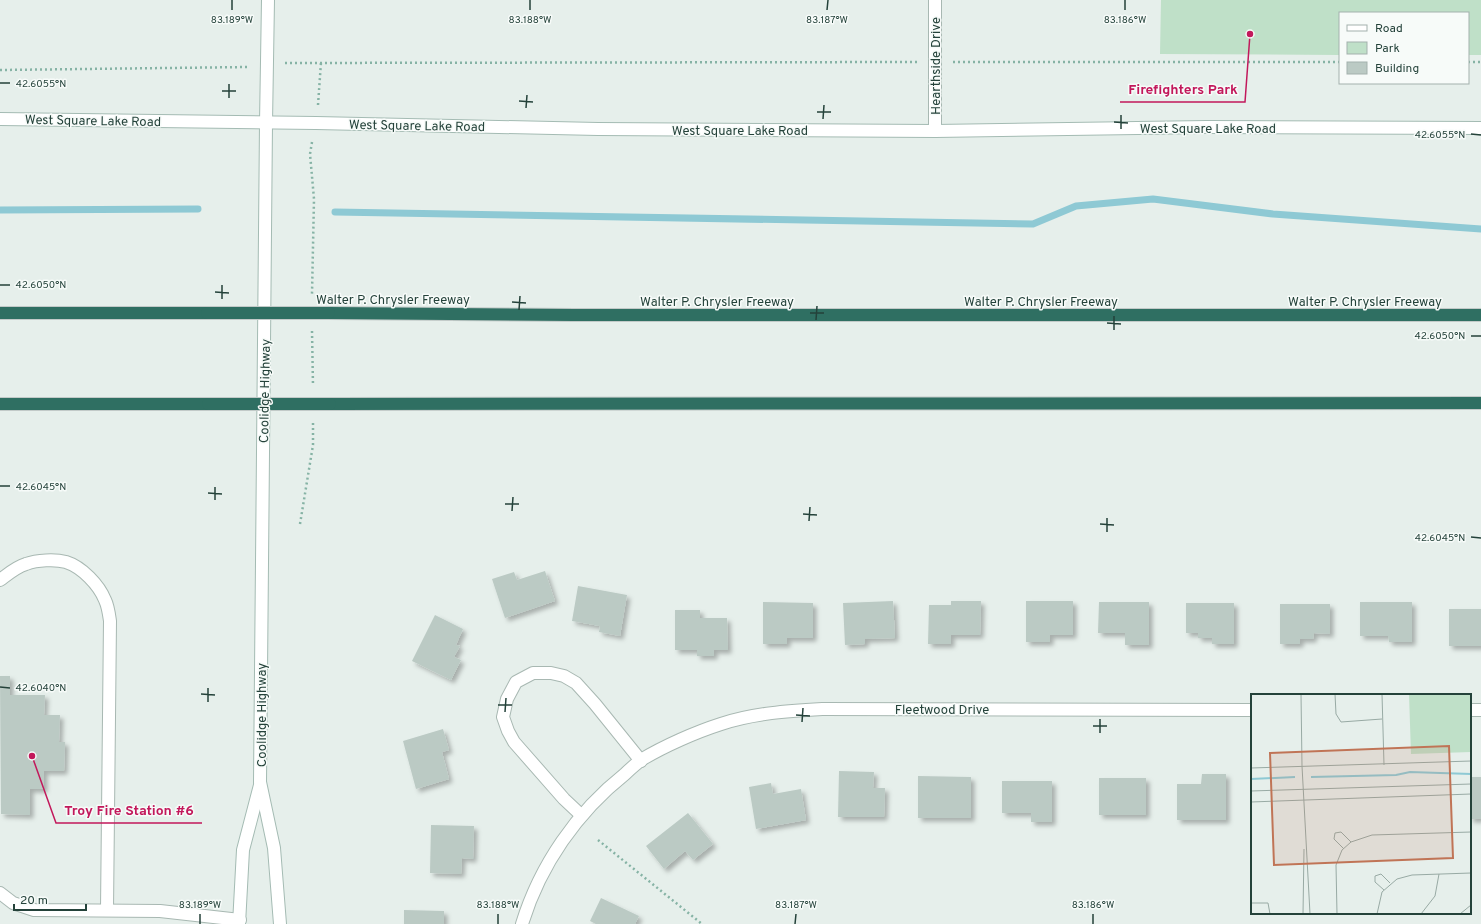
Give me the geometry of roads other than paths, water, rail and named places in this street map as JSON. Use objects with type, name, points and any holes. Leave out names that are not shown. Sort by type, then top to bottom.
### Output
[{"type":"highway","name":"Walter P. Chrysler Freeway","points":[[0,313],[575,315],[1481,315]]},
{"type":"highway","points":[[0,404],[1481,403]]},
{"type":"main road","name":"Coolidge Highway","points":[[268,0],[260,782],[274,848],[280,924]]},
{"type":"main road","name":"Hearthside Drive","points":[[935,0],[935,132]]},
{"type":"main road","name":"West Square Lake Road","points":[[0,119],[598,129],[935,132],[1207,127],[1481,128]]},
{"type":"main road","points":[[0,580],[11,571],[26,564],[47,560],[66,562],[82,571],[95,582],[106,601],[110,621],[107,910]]},
{"type":"main road","points":[[581,815],[564,799],[514,742],[511,736],[504,717],[507,699],[516,682],[533,673],[552,673],[564,676],[576,683],[641,761]]},
{"type":"main road","name":"Fleetwood Drive","points":[[522,924],[526,910],[542,875],[557,849],[581,815],[611,784],[641,761],[683,739],[722,724],[784,711],[823,708],[1251,710]]},
{"type":"main road","name":"Coolidge Highway","points":[[239,922],[243,850],[260,782]]},
{"type":"main road","points":[[0,893],[13,903],[34,910],[160,911],[239,922]]},
{"type":"waterway","points":[[335,212],[1033,224],[1076,206],[1153,199],[1273,214],[1481,229]]},
{"type":"waterway","points":[[0,210],[198,209]]},
{"type":"place","name":"Firefighters Park","points":[[1250,34]]},
{"type":"place","name":"Troy Fire Station #6","points":[[32,756]]}]
